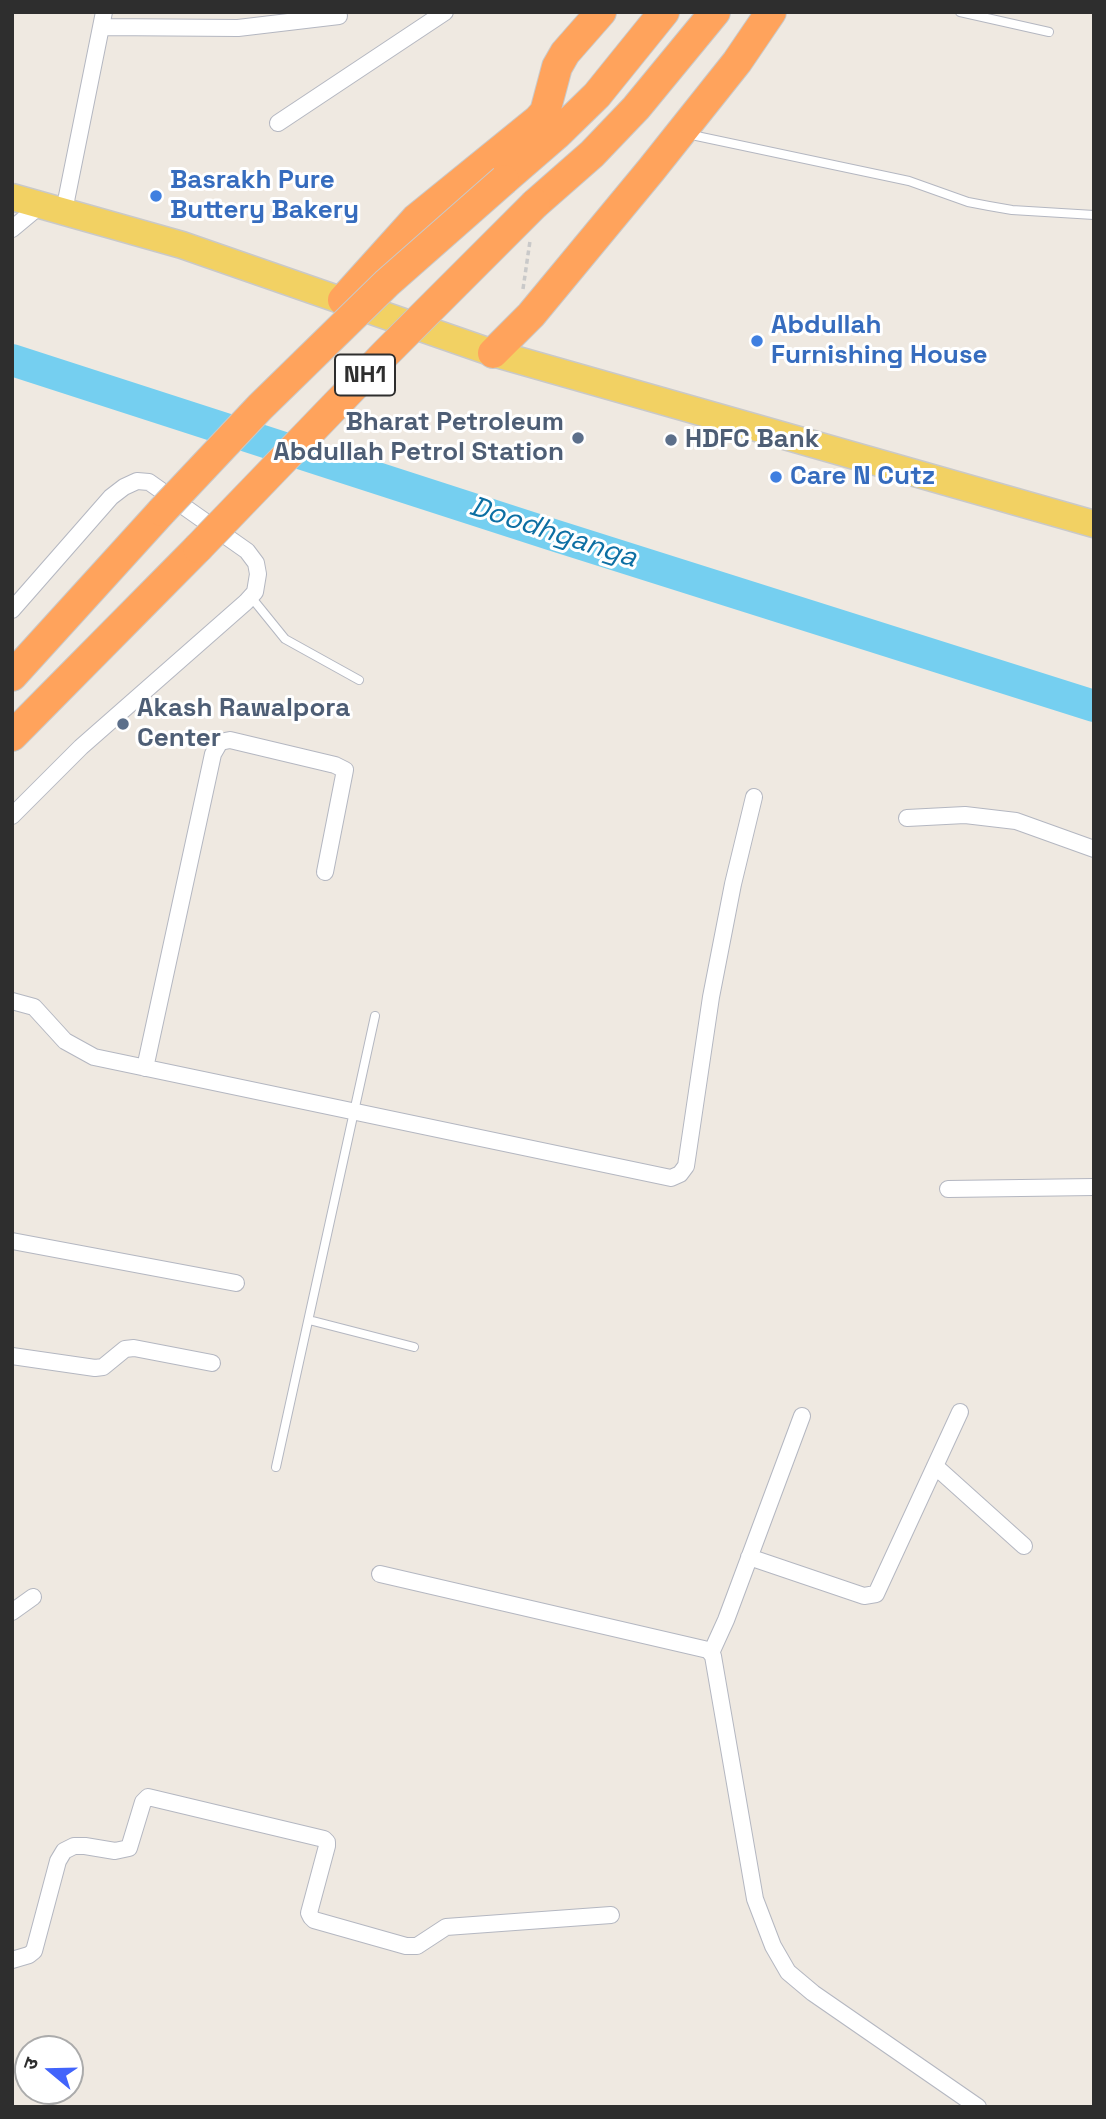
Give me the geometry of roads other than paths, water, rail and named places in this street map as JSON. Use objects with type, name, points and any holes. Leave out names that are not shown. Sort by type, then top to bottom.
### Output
[{"type":"highway","points":[[342,300],[416,219],[538,120],[545,112],[557,67],[565,53],[601,12]]},
{"type":"highway","name":"NH1","points":[[12,676],[261,407],[377,292],[556,135],[597,95],[664,12]]},
{"type":"highway","name":"NH1","points":[[12,736],[385,354],[535,204],[592,154],[636,108],[715,12]]},
{"type":"highway","points":[[494,353],[531,316],[681,133],[737,62],[771,12]]},
{"type":"main road","points":[[12,197],[182,245],[494,353],[1094,524]]},
{"type":"street","points":[[278,123],[445,12]]},
{"type":"street","points":[[12,229],[53,208],[103,19],[238,29],[339,16]]},
{"type":"street","points":[[12,610],[111,497],[137,481],[149,482],[247,551],[256,563],[258,583],[251,597],[90,739],[12,816]]},
{"type":"street","points":[[145,1068],[213,754],[220,741],[230,740],[335,765],[345,770],[325,872]]},
{"type":"street","points":[[12,1001],[34,1007],[65,1041],[94,1057],[671,1178],[680,1174],[686,1166],[711,997],[733,884],[754,797]]},
{"type":"street","points":[[907,818],[965,815],[1016,821],[1094,849]]},
{"type":"street","points":[[948,1189],[1094,1187]]},
{"type":"street","points":[[12,1241],[236,1283]]},
{"type":"street","points":[[12,1356],[95,1368],[103,1367],[125,1349],[134,1348],[212,1363]]},
{"type":"street","points":[[749,1557],[864,1595],[876,1594],[960,1412]]},
{"type":"street","points":[[802,1416],[711,1653],[755,1899],[773,1946],[788,1972],[813,1993],[978,2107]]},
{"type":"street","points":[[934,1466],[1024,1546]]},
{"type":"street","points":[[380,1574],[698,1646],[711,1653]]},
{"type":"street","points":[[12,1612],[33,1597]]},
{"type":"street","points":[[12,1960],[34,1951],[58,1861],[64,1851],[74,1846],[116,1851],[129,1848],[142,1802],[148,1797],[324,1839],[327,1846],[309,1913],[311,1917],[406,1946],[417,1946],[446,1927],[611,1915]]},
{"type":"lane","points":[[960,12],[1049,32]]},
{"type":"lane","points":[[681,133],[909,181],[968,202],[1013,210],[1094,215]]},
{"type":"lane","points":[[251,597],[285,639],[359,680]]},
{"type":"lane","points":[[276,1467],[375,1016]]},
{"type":"lane","points":[[309,1320],[414,1347]]},
{"type":"waterway","name":"Doodhganga","points":[[12,360],[1094,706]]},
{"type":"place","name":"Basrakh Pure Buttery Bakery","points":[[156,196]]},
{"type":"place","name":"Abdullah Furnishing House","points":[[757,341]]},
{"type":"place","name":"Bharat Petroleum Abdullah Petrol Station","points":[[578,438]]},
{"type":"place","name":"HDFC Bank","points":[[671,440]]},
{"type":"place","name":"Care N Cutz","points":[[776,477]]},
{"type":"place","name":"Akash Rawalpora Center","points":[[123,724]]}]
